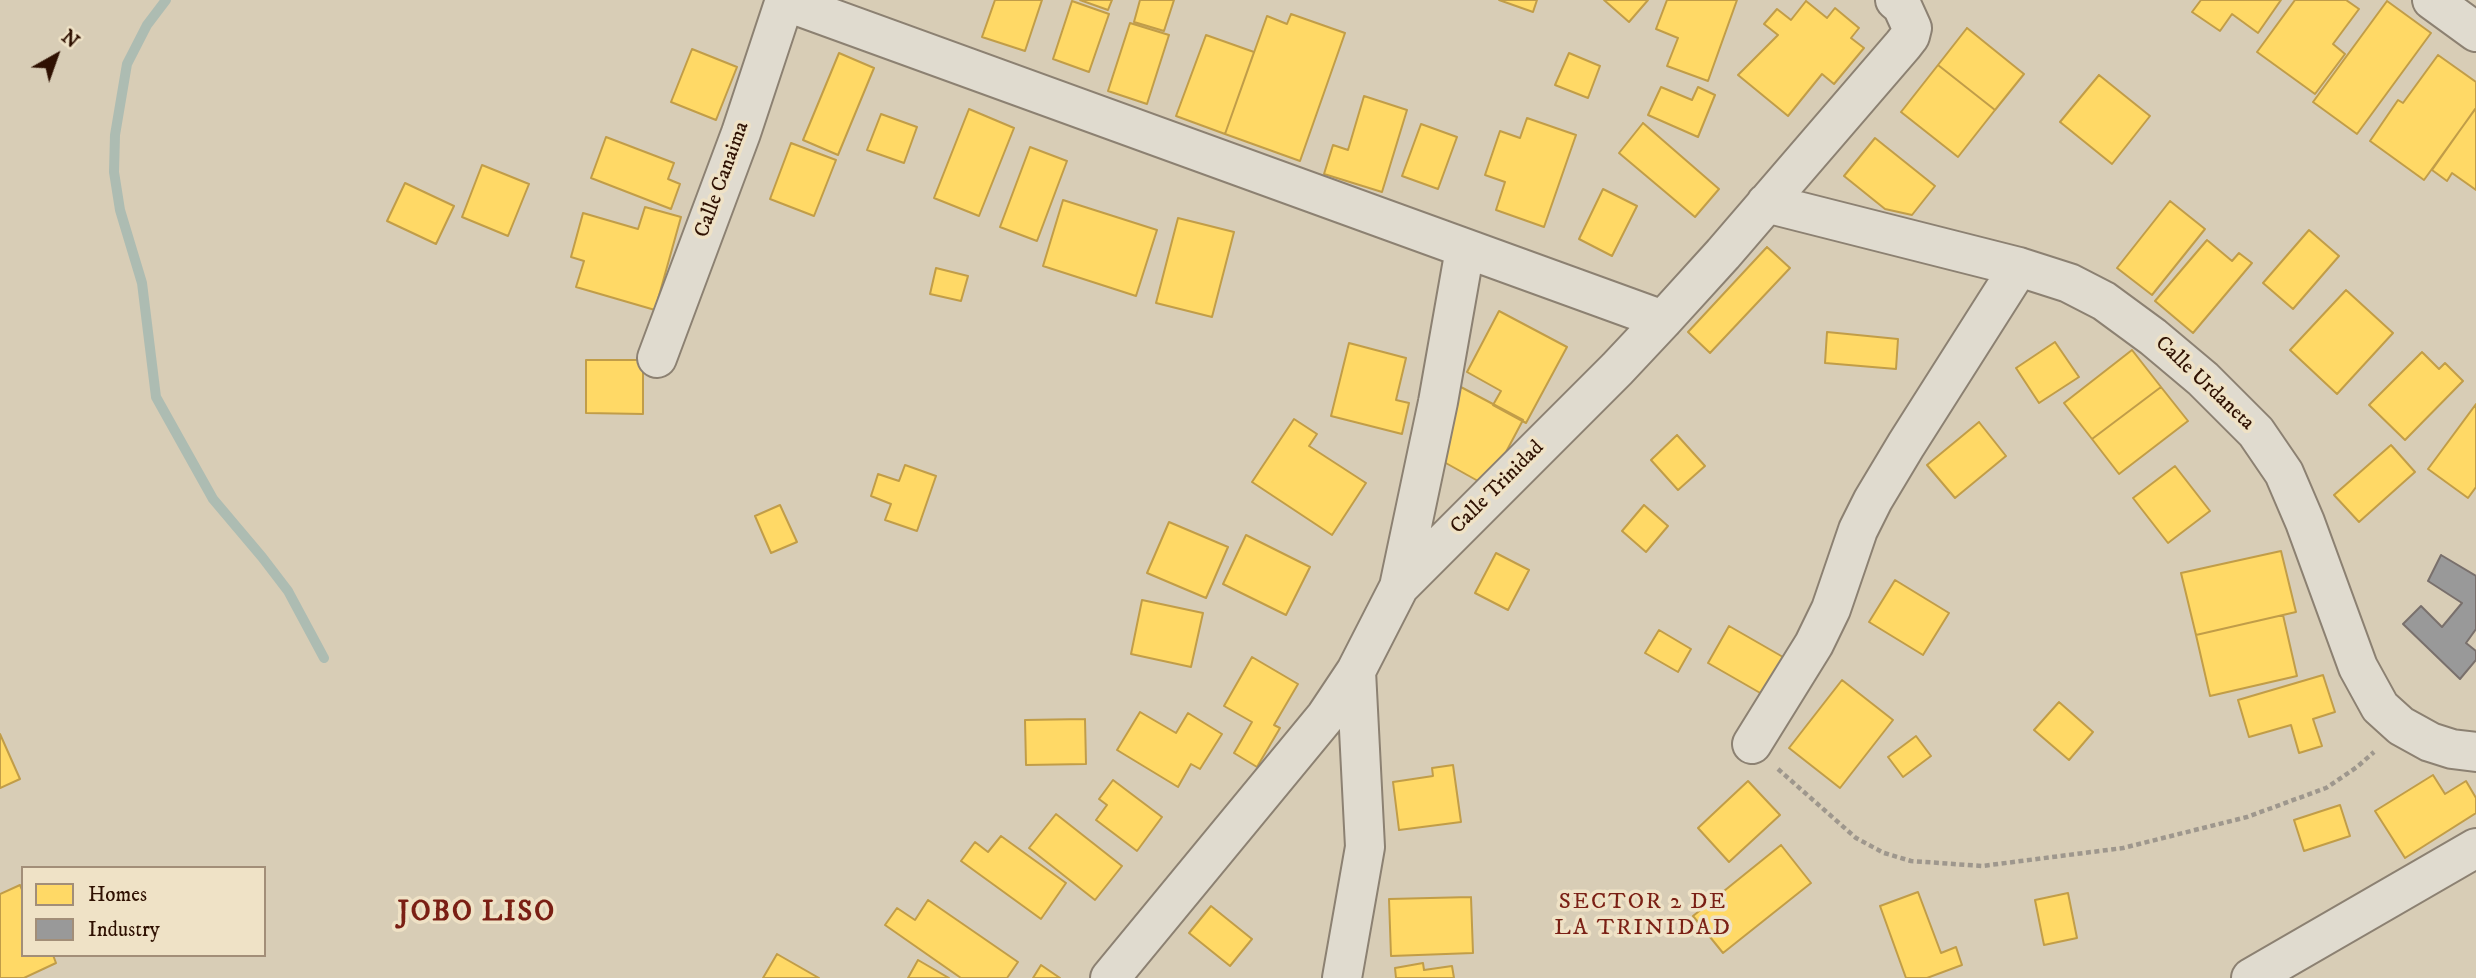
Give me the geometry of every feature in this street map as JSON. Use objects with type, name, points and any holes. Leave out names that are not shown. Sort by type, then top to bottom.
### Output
[{"type":"street","points":[[2432,0],[2476,32]]},
{"type":"street","points":[[784,1],[1663,320]]},
{"type":"street","name":"Calle Canaima","points":[[657,358],[741,133],[784,1]]},
{"type":"street","name":"Calle Trinidad","points":[[1110,978],[1299,751],[1356,671],[1399,587],[1617,369],[1766,204],[1910,36],[1903,11]]},
{"type":"street","name":"Calle Urdaneta","points":[[1766,204],[2019,267],[2070,283],[2104,302],[2153,337],[2203,379],[2256,432],[2284,473],[2305,522],[2358,667],[2380,706],[2401,726],[2430,742],[2452,749],[2476,752]]},
{"type":"street","points":[[1399,587],[1438,402],[1465,249]]},
{"type":"street","points":[[1752,744],[1814,644],[1831,609],[1858,530],[1879,490],[2019,267]]},
{"type":"street","points":[[1342,978],[1365,847],[1356,671]]},
{"type":"street","points":[[2251,978],[2476,848]]},
{"type":"path","points":[[1752,744],[1856,838],[1884,853],[1911,861],[1982,866],[2123,848],[2247,817],[2326,788],[2357,767],[2401,726]]},
{"type":"building: Homes","points":[[995,0],[1042,0],[1025,51],[982,37]]},
{"type":"building: Homes","points":[[1080,0],[1112,0],[1108,10]]},
{"type":"building: Homes","points":[[1140,0],[1174,0],[1164,31],[1134,22]]},
{"type":"building: Homes","points":[[1499,0],[1537,0],[1533,12]]},
{"type":"building: Homes","points":[[1604,0],[1648,0],[1629,22]]},
{"type":"building: Homes","points":[[1667,0],[1737,0],[1708,81],[1667,66],[1678,38],[1656,29]]},
{"type":"building: Homes","points":[[2201,0],[2281,0],[2258,33],[2232,14],[2220,31],[2192,12]]},
{"type":"building: Homes","points":[[2295,0],[2346,0],[2359,9],[2333,44],[2345,54],[2315,94],[2257,52]]},
{"type":"building: Homes","points":[[1072,1],[1109,14],[1089,72],[1053,59]]},
{"type":"building: Homes","points":[[1806,1],[1827,18],[1835,8],[1859,28],[1851,38],[1864,48],[1834,84],[1822,74],[1788,116],[1738,75],[1778,35],[1764,24],[1777,9],[1791,20]]},
{"type":"building: Homes","points":[[2387,1],[2431,33],[2357,134],[2313,102]]},
{"type":"building: Homes","points":[[1291,14],[1345,33],[1300,161],[1225,134],[1267,16],[1287,24]]},
{"type":"building: Homes","points":[[1130,23],[1169,35],[1147,104],[1108,91]]},
{"type":"building: Homes","points":[[1967,28],[2024,74],[1995,110],[1938,65]]},
{"type":"building: Homes","points":[[1206,35],[1254,52],[1225,134],[1176,116]]},
{"type":"building: Homes","points":[[692,49],[737,67],[716,120],[671,102]]},
{"type":"building: Homes","points":[[839,53],[874,68],[838,155],[803,140]]},
{"type":"building: Homes","points":[[1569,53],[1600,66],[1588,98],[1555,85]]},
{"type":"building: Homes","points":[[2438,55],[2476,82],[2476,108],[2424,180],[2370,141],[2398,100],[2403,103]]},
{"type":"building: Homes","points":[[1938,65],[1995,110],[1958,157],[1901,112]]},
{"type":"building: Homes","points":[[2099,75],[2150,116],[2112,164],[2060,122]]},
{"type":"building: Homes","points":[[1661,87],[1692,100],[1698,87],[1715,95],[1698,137],[1648,115]]},
{"type":"building: Homes","points":[[1364,96],[1407,110],[1382,192],[1324,174],[1333,145],[1348,150]]},
{"type":"building: Homes","points":[[969,109],[1014,128],[979,216],[934,198]]},
{"type":"building: Homes","points":[[2475,109],[2476,190],[2452,173],[2447,181],[2432,170]]},
{"type":"building: Homes","points":[[881,114],[917,127],[904,163],[867,150]]},
{"type":"building: Homes","points":[[1527,118],[1576,135],[1544,227],[1496,210],[1505,182],[1485,175],[1500,131],[1520,138]]},
{"type":"building: Homes","points":[[1643,123],[1719,189],[1695,217],[1619,153]]},
{"type":"building: Homes","points":[[1421,124],[1457,137],[1438,189],[1402,176]]},
{"type":"building: Homes","points":[[606,137],[674,163],[668,179],[680,184],[671,209],[591,178]]},
{"type":"building: Homes","points":[[1875,138],[1935,186],[1912,215],[1885,209],[1844,176]]},
{"type":"building: Homes","points":[[791,143],[836,160],[814,216],[770,199]]},
{"type":"building: Homes","points":[[1030,147],[1067,161],[1037,241],[1000,227]]},
{"type":"building: Homes","points":[[482,165],[529,184],[508,236],[462,217]]},
{"type":"building: Homes","points":[[405,183],[454,206],[436,244],[387,221]]},
{"type":"building: Homes","points":[[1603,189],[1637,206],[1612,256],[1579,239]]},
{"type":"building: Homes","points":[[1063,200],[1157,230],[1136,296],[1043,266]]},
{"type":"building: Homes","points":[[2170,201],[2205,229],[2152,295],[2117,268]]},
{"type":"building: Homes","points":[[645,207],[681,217],[655,310],[576,287],[584,261],[571,257],[583,213],[638,229]]},
{"type":"building: Homes","points":[[1178,218],[1234,232],[1212,317],[1156,303]]},
{"type":"building: Homes","points":[[2309,230],[2339,256],[2293,309],[2263,283]]},
{"type":"building: Homes","points":[[2207,240],[2232,261],[2239,253],[2252,263],[2193,333],[2155,301]]},
{"type":"building: Homes","points":[[1767,247],[1790,268],[1710,353],[1688,332]]},
{"type":"building: Homes","points":[[936,268],[968,276],[961,301],[930,294]]},
{"type":"building: Homes","points":[[2346,290],[2393,333],[2337,394],[2290,350]]},
{"type":"building: Homes","points":[[1499,311],[1567,347],[1526,423],[1493,405],[1501,391],[1467,372]]},
{"type":"building: Homes","points":[[1827,332],[1898,339],[1896,369],[1825,363]]},
{"type":"building: Homes","points":[[2055,342],[2079,377],[2039,403],[2016,368]]},
{"type":"building: Homes","points":[[1349,343],[1406,358],[1396,400],[1409,403],[1402,434],[1331,416]]},
{"type":"building: Homes","points":[[2132,350],[2161,387],[2092,439],[2064,403]]},
{"type":"building: Homes","points":[[2422,352],[2439,369],[2445,363],[2463,381],[2405,440],[2369,405]]},
{"type":"building: Homes","points":[[586,360],[643,360],[643,414],[586,413]]},
{"type":"building: Homes","points":[[1459,386],[1523,420],[1506,452],[1478,481],[1444,462]]},
{"type":"building: Homes","points":[[2161,387],[2188,421],[2119,474],[2092,439]]},
{"type":"building: Homes","points":[[2476,404],[2476,487],[2468,498],[2428,469]]},
{"type":"building: Homes","points":[[1294,419],[1317,434],[1309,446],[1366,483],[1332,535],[1252,482]]},
{"type":"building: Homes","points":[[1979,422],[2006,456],[1955,498],[1927,465]]},
{"type":"building: Homes","points":[[1677,435],[1705,466],[1678,490],[1651,460]]},
{"type":"building: Homes","points":[[2391,445],[2415,472],[2359,522],[2334,495]]},
{"type":"building: Homes","points":[[905,465],[936,476],[917,531],[885,520],[891,504],[871,496],[878,474],[899,481]]},
{"type":"building: Homes","points":[[2175,466],[2210,511],[2168,543],[2133,498]]},
{"type":"building: Homes","points":[[780,505],[797,542],[771,553],[755,516]]},
{"type":"building: Homes","points":[[1644,505],[1668,526],[1646,552],[1622,531]]},
{"type":"building: Homes","points":[[1169,522],[1228,547],[1206,598],[1147,573]]},
{"type":"building: Homes","points":[[1246,535],[1310,567],[1286,615],[1223,584]]},
{"type":"building: Homes","points":[[2281,551],[2296,612],[2196,635],[2181,573]]},
{"type":"building: Homes","points":[[1496,553],[1529,570],[1508,610],[1475,593]]},
{"type":"building: Homes","points":[[1895,580],[1949,613],[1923,655],[1869,622]]},
{"type":"building: Homes","points":[[1142,600],[1203,613],[1191,667],[1131,654]]},
{"type":"building: Homes","points":[[2283,615],[2297,676],[2210,696],[2196,635]]},
{"type":"building: Homes","points":[[1729,626],[1783,657],[1762,694],[1708,663]]},
{"type":"building: Homes","points":[[1659,630],[1691,649],[1678,672],[1645,653]]},
{"type":"building: Homes","points":[[1252,657],[1298,684],[1274,725],[1280,728],[1257,767],[1234,753],[1252,722],[1224,706]]},
{"type":"building: Homes","points":[[2323,675],[2335,712],[2313,719],[2322,746],[2299,753],[2291,725],[2249,737],[2238,700]]},
{"type":"building: Homes","points":[[1842,680],[1893,720],[1840,788],[1789,748]]},
{"type":"building: Homes","points":[[2059,702],[2093,732],[2069,760],[2034,730]]},
{"type":"building: Homes","points":[[1140,712],[1176,733],[1188,713],[1222,734],[1200,769],[1191,764],[1178,787],[1117,750]]},
{"type":"building: Homes","points":[[1085,719],[1086,764],[1026,765],[1025,720]]},
{"type":"building: Homes","points":[[0,734],[20,779],[0,788]]},
{"type":"building: Homes","points":[[1916,736],[1931,756],[1903,777],[1888,757]]},
{"type":"building: Homes","points":[[1453,765],[1461,822],[1399,830],[1393,782],[1433,776],[1432,768]]},
{"type":"building: Homes","points":[[2433,775],[2445,794],[2466,781],[2476,798],[2476,813],[2405,858],[2375,811]]},
{"type":"building: Homes","points":[[1113,780],[1162,817],[1137,851],[1096,820],[1107,805],[1099,799]]},
{"type":"building: Homes","points":[[1748,781],[1780,815],[1729,862],[1698,828]]},
{"type":"building: Homes","points":[[2340,805],[2350,836],[2304,851],[2294,820]]},
{"type":"building: Homes","points":[[1056,814],[1122,866],[1095,900],[1029,848]]},
{"type":"building: Homes","points":[[1001,836],[1066,883],[1041,919],[961,861],[975,842],[988,852]]},
{"type":"building: Homes","points":[[1781,845],[1811,883],[1723,953],[1693,916]]},
{"type":"building: Homes","points":[[20,885],[21,887],[21,957],[54,957],[56,963],[24,978],[0,978],[0,894]]},
{"type":"building: Homes","points":[[1918,892],[1941,953],[1956,947],[1962,965],[1927,978],[1906,978],[1880,906]]},
{"type":"building: Homes","points":[[2068,893],[2077,938],[2044,945],[2035,900]]},
{"type":"building: Homes","points":[[1471,897],[1473,953],[1391,956],[1389,899]]},
{"type":"building: Homes","points":[[928,900],[1018,962],[1007,978],[961,978],[885,925],[897,908],[915,920]]},
{"type":"building: Homes","points":[[1211,906],[1252,939],[1230,966],[1189,933]]},
{"type":"building: Homes","points":[[777,954],[819,978],[763,978]]},
{"type":"building: Homes","points":[[918,960],[949,978],[908,978]]},
{"type":"building: Homes","points":[[1423,963],[1424,970],[1452,966],[1454,978],[1396,978],[1395,968]]},
{"type":"building: Homes","points":[[1041,965],[1060,978],[1033,978]]},
{"type":"building: Industry","points":[[2441,555],[2476,576],[2476,629],[2466,643],[2476,651],[2476,660],[2460,679],[2403,624],[2421,606],[2442,627],[2462,603],[2428,581]]},
{"type":"waterway","points":[[166,0],[147,25],[127,64],[115,135],[114,172],[120,210],[142,283],[156,397],[213,499],[288,591],[324,658]]},
{"type":"district","name":"JOBO LISO","points":[[477,914]]},
{"type":"district","name":"SECTOR 2 DE LA TRINIDAD","points":[[1643,916]]}]
